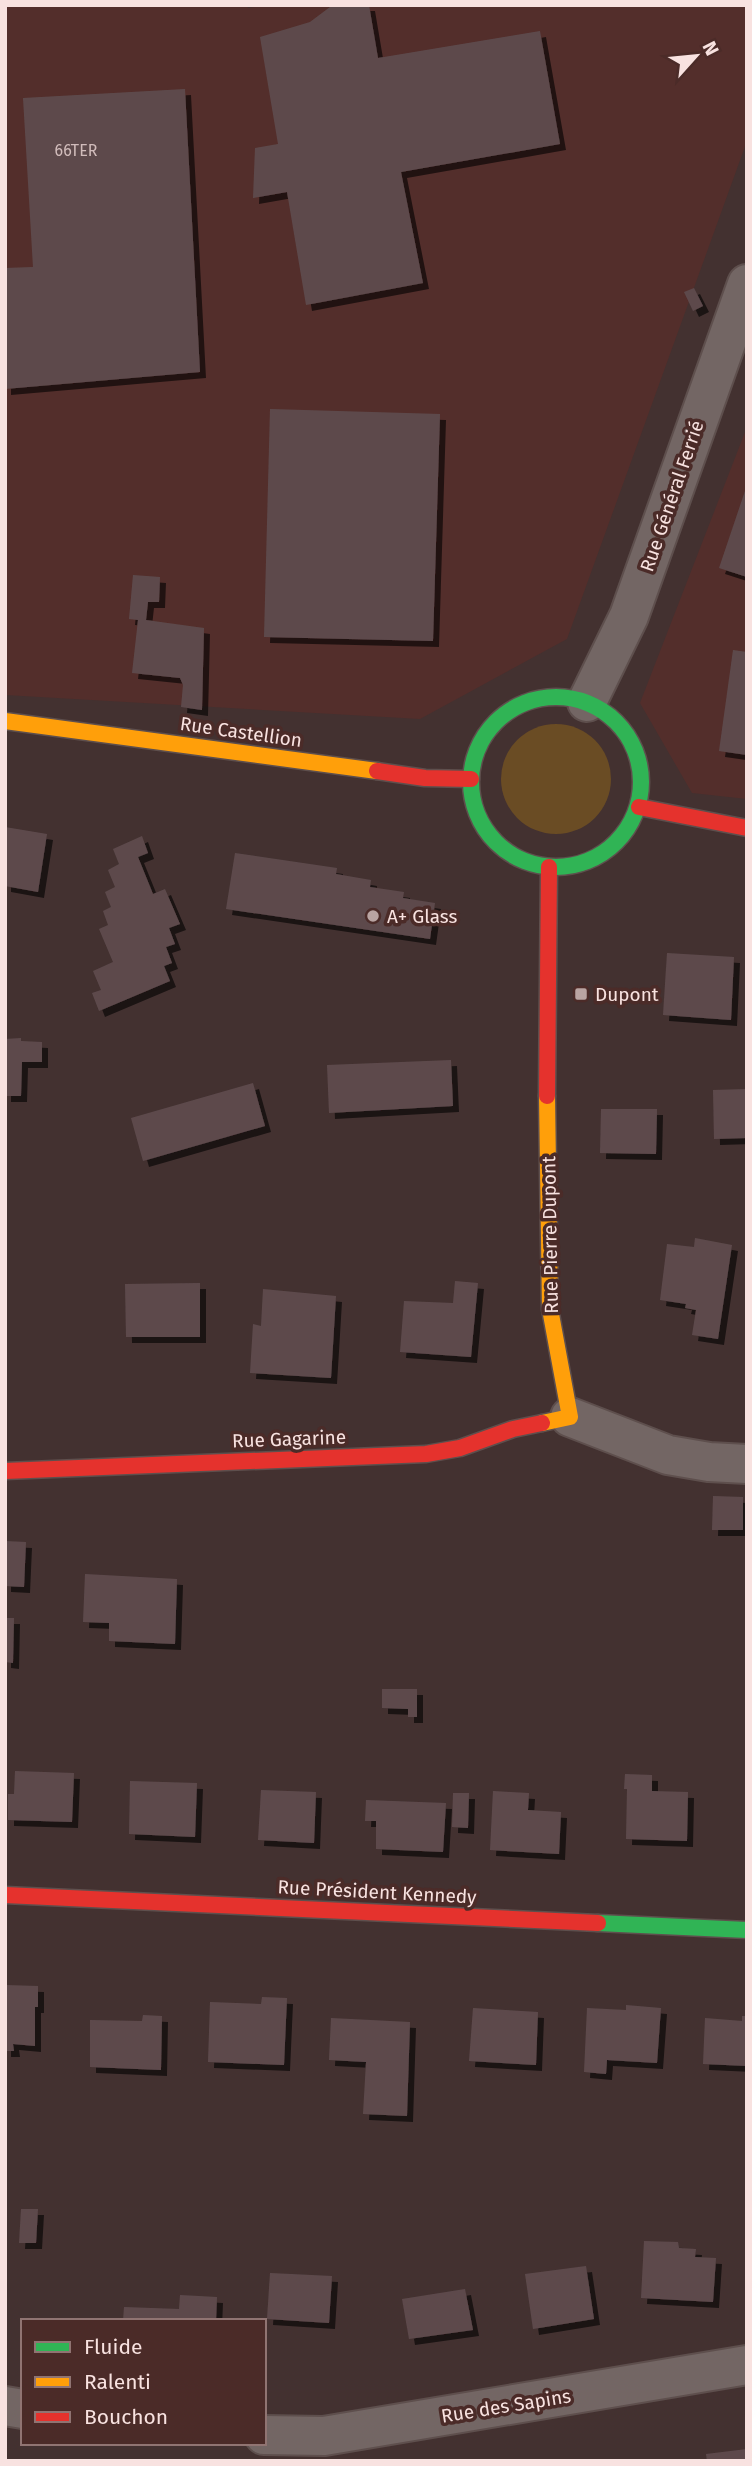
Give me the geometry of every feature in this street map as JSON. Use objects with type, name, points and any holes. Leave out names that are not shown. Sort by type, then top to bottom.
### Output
[{"type":"street","name":"Rue Général Ferrié","points":[[587,702],[629,616],[747,284]]},
{"type":"street","points":[[562,696],[587,702],[610,716],[627,735],[638,759],[642,785],[639,807],[625,833],[608,850],[586,862],[549,867],[514,857],[494,841],[480,820],[472,796],[471,779],[478,746],[493,725],[512,708],[536,699],[562,696]]},
{"type":"street","name":"Rue Castellion","points":[[5,721],[425,778],[471,779]]},
{"type":"street","points":[[639,807],[747,828]]},
{"type":"street","name":"Rue Pierre Dupont","points":[[549,867],[546,1050],[550,1309],[570,1417]]},
{"type":"street","points":[[570,1417],[668,1455],[709,1462],[747,1464]]},
{"type":"street","name":"Rue Gagarine","points":[[5,1471],[426,1454],[460,1448],[513,1429],[570,1417]]},
{"type":"street","name":"Rue Président Kennedy","points":[[5,1895],[747,1930]]},
{"type":"street","name":"Rue des Sapins","points":[[266,2435],[324,2436],[747,2365]]},
{"type":"shaded area","points":[[5,5],[247,5],[248,8],[268,5],[747,5],[747,141],[567,639],[420,719],[5,695]]},
{"type":"shaded area","points":[[747,427],[747,799],[692,793],[640,703]]},
{"type":"shaded area","points":[[556,724],[577,728],[595,740],[607,758],[611,779],[607,800],[595,818],[577,830],[556,834],[535,830],[517,818],[505,800],[501,779],[505,758],[517,740],[535,728]]},
{"type":"building","points":[[369,5],[378,58],[540,31],[560,144],[401,172],[423,283],[306,305],[287,192],[253,198],[255,148],[278,144],[260,37],[310,22],[330,7]]},
{"type":"building","points":[[185,89],[200,372],[5,389],[5,268],[33,267],[23,98]]},
{"type":"building","points":[[694,288],[703,306],[693,311],[684,292]]},
{"type":"building","points":[[270,409],[440,414],[433,641],[264,637]]},
{"type":"building","points":[[747,488],[747,577],[719,568]]},
{"type":"building","points":[[133,575],[160,577],[159,602],[148,602],[146,620],[204,628],[202,710],[181,707],[183,685],[180,678],[132,673],[138,620],[129,619]]},
{"type":"building","points":[[733,650],[747,652],[747,755],[719,751]]},
{"type":"building","points":[[5,827],[47,834],[38,892],[5,886]]},
{"type":"building","points":[[142,836],[148,853],[138,857],[153,894],[165,889],[180,924],[169,928],[175,944],[166,947],[172,963],[164,966],[170,981],[99,1011],[92,993],[101,990],[93,971],[113,962],[99,929],[108,925],[103,911],[111,907],[105,892],[115,887],[108,870],[119,864],[113,849]]},
{"type":"building","points":[[235,853],[337,868],[336,874],[371,880],[370,887],[404,892],[403,898],[435,903],[430,939],[226,909]]},
{"type":"building","points":[[667,953],[734,957],[731,1020],[663,1015]]},
{"type":"building","points":[[21,1038],[21,1041],[42,1042],[42,1062],[22,1062],[21,1096],[5,1096],[5,1039]]},
{"type":"building","points":[[451,1060],[453,1106],[329,1113],[327,1065]]},
{"type":"building","points":[[253,1083],[265,1126],[143,1161],[131,1118]]},
{"type":"building","points":[[747,1089],[747,1138],[714,1139],[713,1090]]},
{"type":"building","points":[[601,1109],[657,1109],[656,1154],[600,1153]]},
{"type":"building","points":[[695,1238],[732,1245],[718,1339],[692,1335],[696,1310],[685,1308],[686,1304],[660,1300],[667,1244],[694,1247]]},
{"type":"building","points":[[455,1281],[478,1283],[471,1357],[400,1352],[404,1301],[453,1303]]},
{"type":"building","points":[[200,1283],[200,1337],[126,1337],[125,1284]]},
{"type":"building","points":[[263,1289],[336,1296],[331,1378],[250,1373],[253,1324],[261,1326]]},
{"type":"building","points":[[713,1496],[743,1497],[743,1530],[712,1530]]},
{"type":"building","points":[[5,1541],[26,1542],[24,1587],[5,1586]]},
{"type":"building","points":[[85,1574],[177,1579],[175,1644],[109,1641],[109,1623],[83,1622]]},
{"type":"building","points":[[5,1618],[14,1618],[13,1663],[5,1662]]},
{"type":"building","points":[[382,1689],[417,1689],[417,1717],[408,1717],[408,1709],[382,1708]]},
{"type":"building","points":[[15,1771],[74,1773],[72,1822],[8,1820],[8,1794],[14,1794]]},
{"type":"building","points":[[625,1774],[652,1775],[652,1791],[688,1792],[687,1841],[626,1839]]},
{"type":"building","points":[[130,1781],[197,1783],[195,1837],[129,1834]]},
{"type":"building","points":[[261,1790],[316,1792],[314,1843],[258,1840]]},
{"type":"building","points":[[493,1791],[529,1793],[528,1810],[561,1812],[559,1854],[490,1850]]},
{"type":"building","points":[[453,1793],[469,1793],[468,1828],[452,1827]]},
{"type":"building","points":[[366,1800],[446,1803],[443,1852],[376,1849],[376,1821],[365,1821]]},
{"type":"building","points":[[5,1985],[38,1986],[35,2046],[13,2044],[14,2051],[5,2051]]},
{"type":"building","points":[[262,1997],[287,1998],[284,2065],[208,2062],[210,2002],[261,2004]]},
{"type":"building","points":[[626,2005],[661,2008],[657,2063],[607,2060],[606,2074],[584,2072],[587,2008],[626,2010]]},
{"type":"building","points":[[473,2008],[538,2012],[536,2065],[469,2061]]},
{"type":"building","points":[[143,2015],[162,2016],[161,2070],[90,2067],[90,2020],[142,2021]]},
{"type":"building","points":[[742,2016],[747,2016],[747,2066],[703,2064],[705,2018],[742,2021]]},
{"type":"building","points":[[331,2018],[410,2022],[407,2116],[363,2114],[366,2062],[329,2060]]},
{"type":"building","points":[[21,2209],[38,2209],[36,2243],[19,2243]]},
{"type":"building","points":[[644,2241],[678,2242],[679,2248],[696,2249],[695,2257],[716,2258],[713,2302],[641,2298]]},
{"type":"building","points":[[586,2266],[594,2319],[533,2329],[525,2274]]},
{"type":"building","points":[[270,2273],[332,2276],[329,2323],[267,2319]]},
{"type":"building","points":[[465,2289],[473,2330],[409,2339],[402,2299]]},
{"type":"building","points":[[180,2295],[217,2297],[216,2319],[123,2319],[124,2307],[179,2309]]},
{"type":"building","points":[[747,2449],[747,2461],[707,2461],[706,2454]]},
{"type":"traffic: fast","points":[[556,697],[588,704],[603,711],[616,722],[627,735],[634,750],[641,782],[634,814],[627,829],[616,842],[603,853],[588,860],[556,867],[524,860],[509,853],[496,842],[485,829],[478,814],[471,782],[478,750],[485,735],[496,722],[509,711],[524,704],[556,697]]},
{"type":"traffic: fast","points":[[598,1923],[747,1930]]},
{"type":"traffic: slow","points":[[5,721],[377,771]]},
{"type":"traffic: slow","points":[[542,1423],[570,1417],[550,1309],[547,1096]]},
{"type":"traffic: jam","points":[[377,771],[425,778],[471,779]]},
{"type":"traffic: jam","points":[[639,807],[747,828]]},
{"type":"traffic: jam","points":[[547,1096],[549,867]]},
{"type":"traffic: jam","points":[[5,1471],[426,1454],[460,1448],[513,1429],[542,1423]]},
{"type":"traffic: jam","points":[[5,1895],[598,1923]]},
{"type":"place","name":"A+ Glass","points":[[373,916]]},
{"type":"place","name":"Dupont","points":[[581,994]]}]
